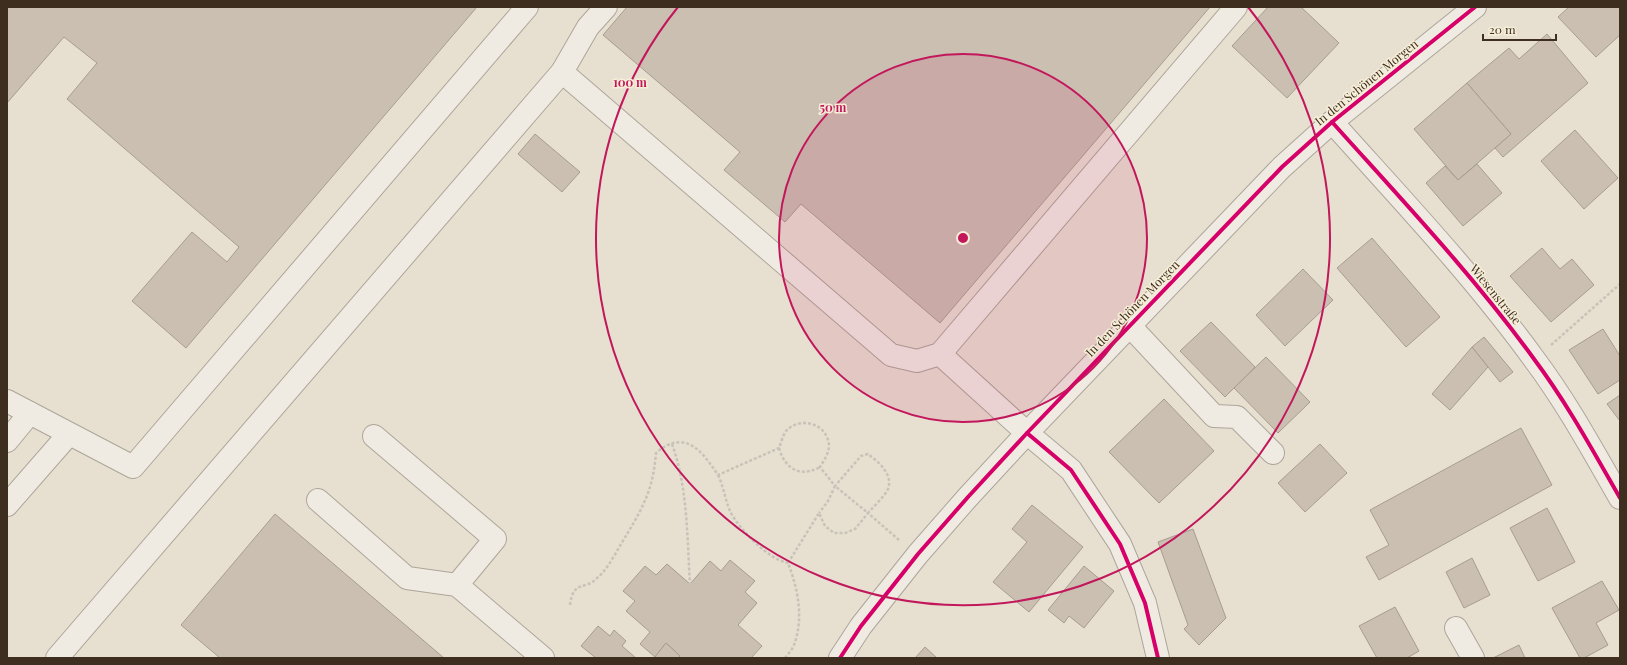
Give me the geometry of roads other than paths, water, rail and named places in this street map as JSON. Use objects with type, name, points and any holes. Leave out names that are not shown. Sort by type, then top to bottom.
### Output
[{"type":"street","points":[[7,401],[133,467],[527,7]]},
{"type":"street","points":[[57,658],[562,72],[588,27],[606,7]]},
{"type":"street","points":[[562,72],[891,355],[917,361],[940,354],[1236,7]]},
{"type":"street","name":"In den Schönen Morgen","points":[[844,657],[861,626],[918,554],[1027,433],[1282,167],[1332,122],[1475,7]]},
{"type":"street","name":"Wiesenstraße","points":[[1332,122],[1473,279],[1535,359],[1580,428],[1620,498]]},
{"type":"street","name":"In den Schönen Morgen","points":[[1130,326],[1214,416],[1237,418],[1273,453]]},
{"type":"street","points":[[940,354],[1027,433],[1071,470],[1120,544],[1145,603],[1158,658]]},
{"type":"street","points":[[7,441],[30,413]]},
{"type":"street","points":[[7,505],[69,434]]},
{"type":"street","points":[[374,436],[495,539],[457,585]]},
{"type":"street","points":[[318,500],[407,578],[457,585],[543,658]]},
{"type":"street","points":[[1456,628],[1473,658]]}]
